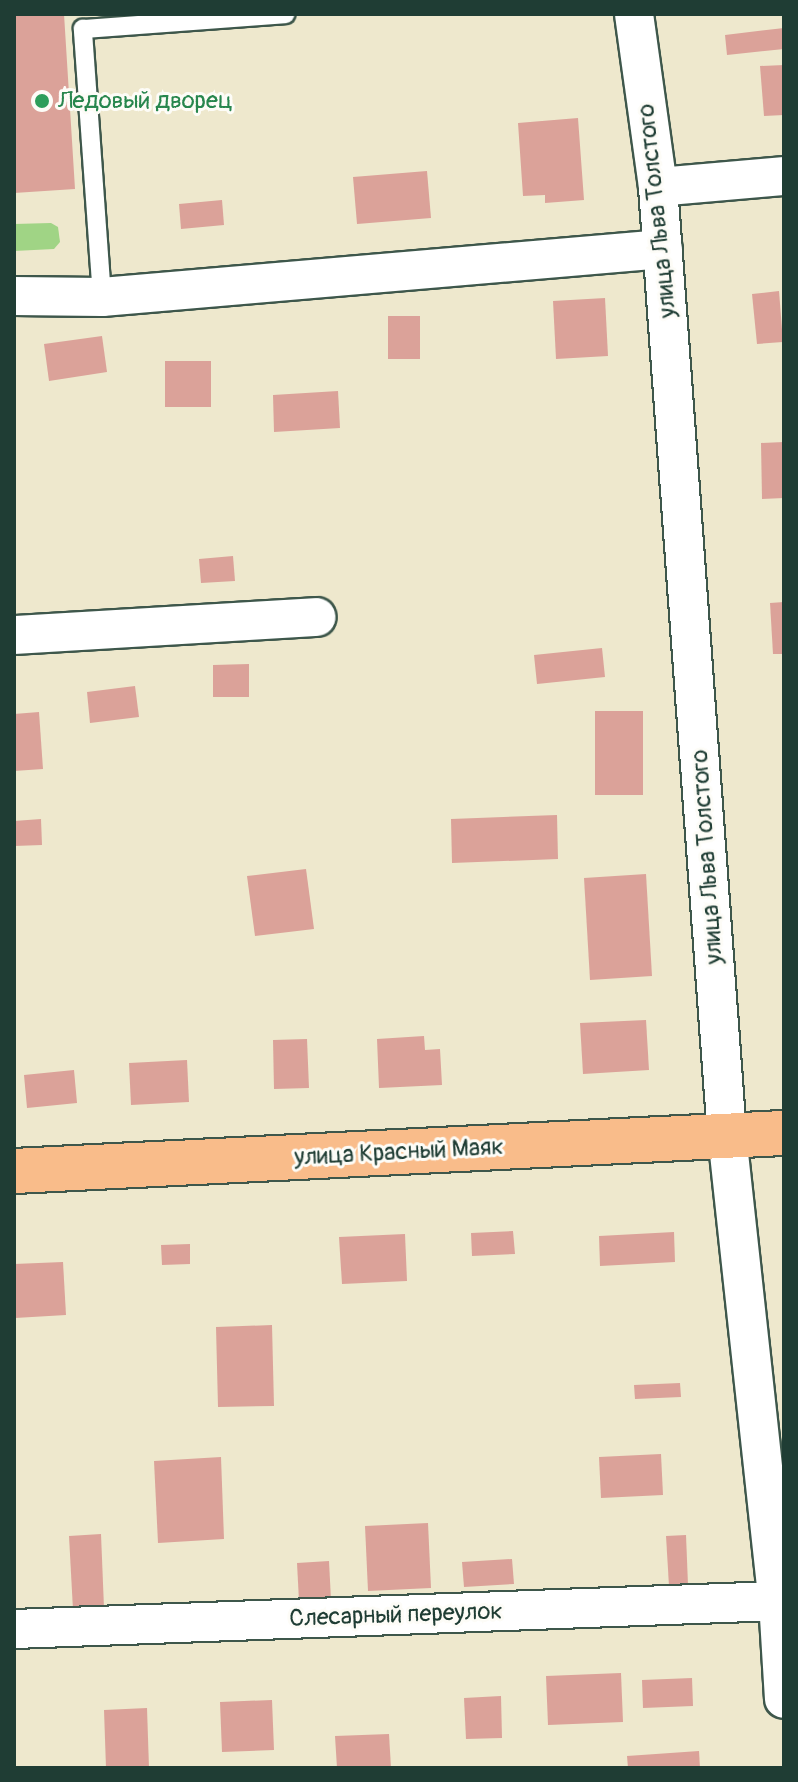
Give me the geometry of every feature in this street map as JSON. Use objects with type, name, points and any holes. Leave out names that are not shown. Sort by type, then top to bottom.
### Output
[{"type":"main road","name":"улица Красный Маяк","points":[[14,1171],[784,1133]]},
{"type":"street","name":"улица Льва Толстого","points":[[634,14],[658,187],[727,1135],[778,1601],[784,1699]]},
{"type":"street","points":[[658,187],[784,176]]},
{"type":"street","points":[[14,296],[102,297],[663,249]]},
{"type":"street","points":[[14,635],[316,617]]},
{"type":"street","name":"Слесарный переулок","points":[[14,1629],[778,1601]]},
{"type":"lane","points":[[102,297],[83,22],[285,14]]},
{"type":"green space","points":[[51,223],[58,227],[60,242],[54,249],[14,251],[14,224]]},
{"type":"building","name":"Ледовый дворец","points":[[14,14],[64,14],[75,189],[14,193]]},
{"type":"building","points":[[784,28],[784,49],[727,55],[725,35]]},
{"type":"building","points":[[784,65],[784,115],[764,116],[760,66]]},
{"type":"building","points":[[578,118],[584,200],[545,203],[545,195],[523,196],[518,123]]},
{"type":"building","points":[[427,171],[431,218],[357,224],[353,177]]},
{"type":"building","points":[[222,200],[224,225],[181,229],[179,204]]},
{"type":"building","points":[[779,291],[783,342],[757,344],[752,294]]},
{"type":"building","points":[[605,298],[608,356],[556,359],[553,301]]},
{"type":"building","points":[[388,316],[420,316],[420,359],[388,359]]},
{"type":"building","points":[[102,336],[107,372],[49,381],[44,344]]},
{"type":"building","points":[[165,361],[211,361],[211,407],[165,407]]},
{"type":"building","points":[[338,391],[340,428],[274,432],[273,395]]},
{"type":"building","points":[[784,442],[784,498],[762,499],[761,443]]},
{"type":"building","points":[[233,556],[235,581],[201,583],[199,559]]},
{"type":"building","points":[[784,602],[784,654],[773,654],[770,603]]},
{"type":"building","points":[[602,648],[605,677],[537,684],[534,655]]},
{"type":"building","points":[[249,664],[249,697],[213,697],[213,665]]},
{"type":"building","points":[[135,686],[139,717],[90,723],[87,692]]},
{"type":"building","points":[[595,711],[643,711],[643,795],[595,795]]},
{"type":"building","points":[[39,712],[43,769],[14,771],[14,714]]},
{"type":"building","points":[[557,815],[558,859],[452,863],[451,819]]},
{"type":"building","points":[[41,819],[42,845],[14,846],[14,821]]},
{"type":"building","points":[[306,869],[314,929],[255,936],[247,876]]},
{"type":"building","points":[[646,874],[652,976],[590,980],[584,878]]},
{"type":"building","points":[[646,1020],[649,1070],[583,1074],[580,1023]]},
{"type":"building","points":[[424,1036],[425,1050],[440,1049],[442,1085],[379,1088],[377,1039]]},
{"type":"building","points":[[307,1039],[309,1088],[274,1089],[273,1040]]},
{"type":"building","points":[[187,1060],[189,1102],[131,1105],[129,1063]]},
{"type":"building","points":[[74,1070],[77,1103],[27,1108],[24,1075]]},
{"type":"building","points":[[513,1231],[515,1254],[472,1256],[471,1233]]},
{"type":"building","points":[[674,1232],[675,1262],[600,1266],[599,1236]]},
{"type":"building","points":[[405,1234],[407,1281],[342,1284],[339,1237]]},
{"type":"building","points":[[190,1244],[190,1264],[162,1265],[161,1245]]},
{"type":"building","points":[[63,1262],[66,1315],[15,1318],[14,1264]]},
{"type":"building","points":[[272,1325],[274,1406],[218,1407],[216,1327]]},
{"type":"building","points":[[680,1383],[681,1397],[635,1399],[634,1385]]},
{"type":"building","points":[[661,1454],[663,1495],[601,1498],[599,1457]]},
{"type":"building","points":[[221,1457],[224,1539],[158,1543],[154,1461]]},
{"type":"building","points":[[428,1523],[431,1588],[368,1591],[365,1526]]},
{"type":"building","points":[[101,1534],[104,1608],[73,1610],[69,1536]]},
{"type":"building","points":[[686,1535],[688,1585],[669,1586],[666,1536]]},
{"type":"building","points":[[512,1559],[514,1584],[464,1587],[462,1562]]},
{"type":"building","points":[[329,1561],[331,1600],[299,1601],[297,1563]]},
{"type":"building","points":[[621,1673],[623,1722],[548,1725],[546,1676]]},
{"type":"building","points":[[692,1678],[693,1706],[643,1708],[642,1680]]},
{"type":"building","points":[[501,1696],[502,1738],[466,1739],[464,1698]]},
{"type":"building","points":[[272,1700],[274,1750],[222,1752],[220,1702]]},
{"type":"building","points":[[147,1708],[149,1768],[106,1768],[104,1710]]},
{"type":"building","points":[[389,1734],[391,1768],[337,1768],[335,1736]]},
{"type":"building","points":[[699,1751],[700,1768],[628,1768],[627,1756]]},
{"type":"place","name":"Ледовый дворец","points":[[42,101]]}]
